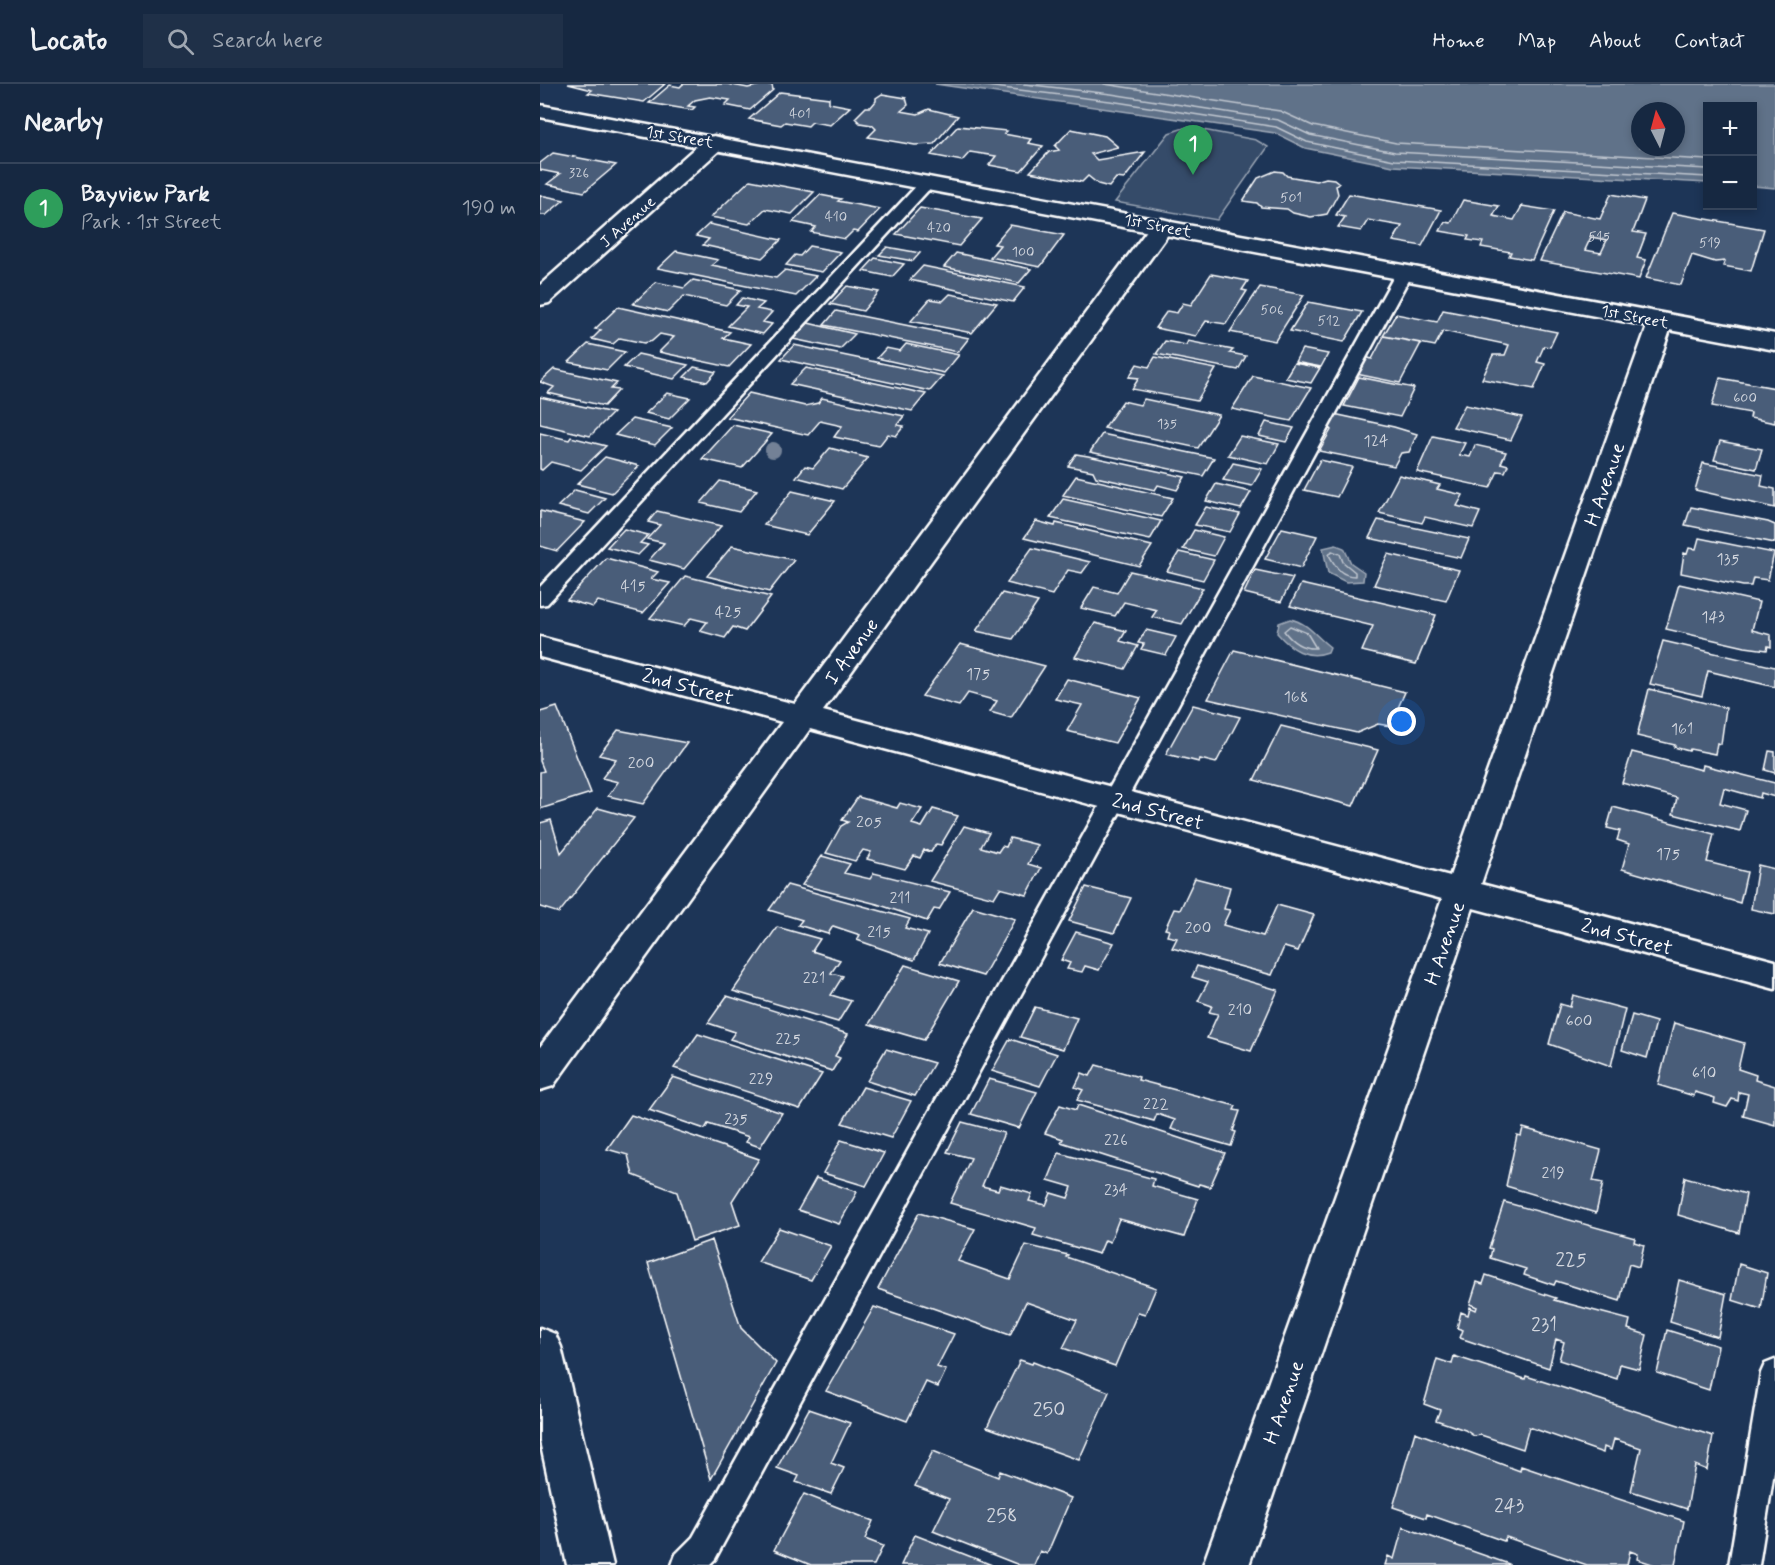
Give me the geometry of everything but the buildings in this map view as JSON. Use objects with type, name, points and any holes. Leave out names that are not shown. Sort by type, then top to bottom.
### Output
[{"type":"street","name":"1st Street","points":[[540,111],[1775,342]]},
{"type":"street","name":"J Avenue","points":[[540,298],[714,143]]},
{"type":"street","name":"I Avenue","points":[[540,1075],[1162,226]]},
{"type":"street","name":"H Avenue","points":[[1226,1565],[1661,321]]},
{"type":"street","name":"2nd Street","points":[[540,647],[1775,975]]},
{"type":"street","points":[[540,1347],[590,1565]]},
{"type":"lane","points":[[540,599],[928,182]]},
{"type":"lane","points":[[687,1565],[704,1548],[1405,271]]},
{"type":"lane","points":[[1744,1565],[1775,1373]]},
{"type":"shaded area","points":[[1187,127],[1256,140],[1268,147],[1217,220],[1115,202],[1169,133]]},
{"type":"water","points":[[935,84],[1775,84],[1775,188],[1757,186],[1757,102],[1703,102],[1703,183],[1393,166],[1305,148],[1275,133]]},
{"type":"water","points":[[1336,545],[1344,548],[1351,563],[1364,572],[1363,581],[1346,582],[1328,573],[1323,548]]},
{"type":"water","points":[[1290,619],[1312,630],[1330,647],[1328,652],[1306,654],[1288,644],[1277,633],[1279,623]]},
{"type":"place","name":"Bayview Park","points":[[1193,175]]}]
